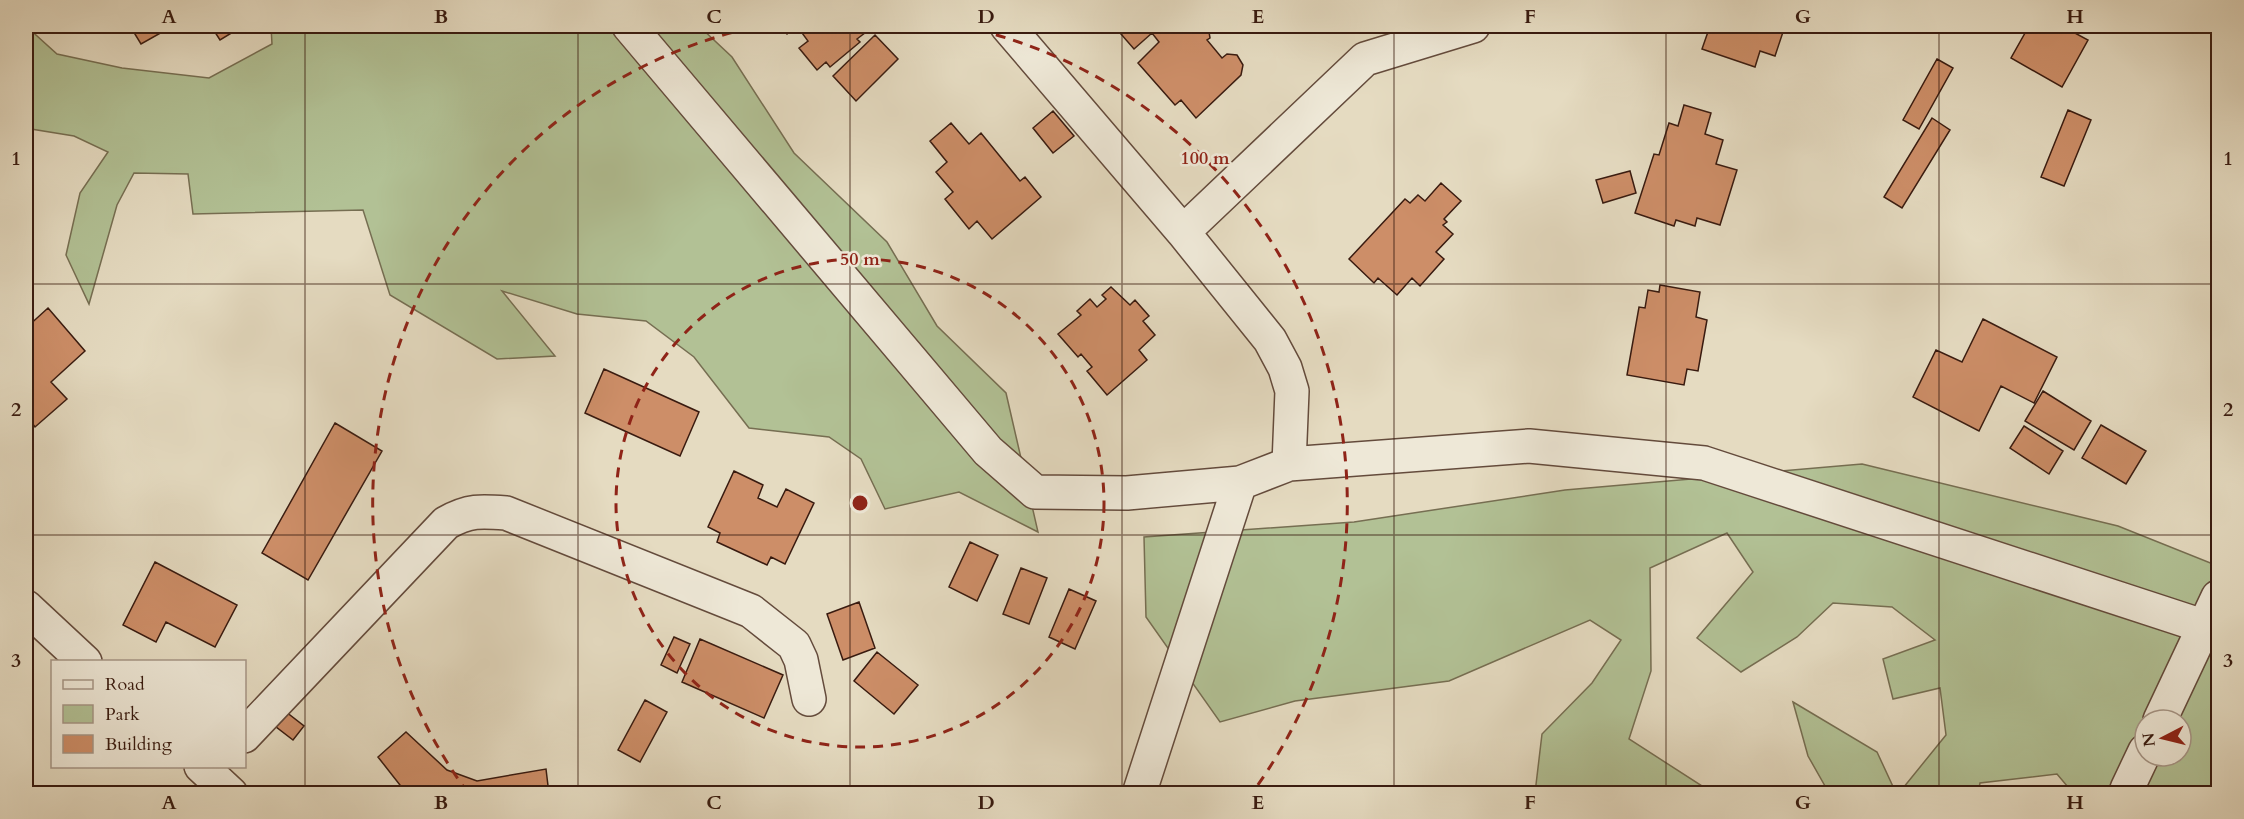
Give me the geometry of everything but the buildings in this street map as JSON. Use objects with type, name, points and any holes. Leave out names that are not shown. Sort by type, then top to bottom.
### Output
[{"type":"street","points":[[629,26],[988,451],[1035,492],[1126,493],[1240,483],[1289,464],[1529,446],[1704,463],[2212,629]]},
{"type":"street","points":[[1007,26],[1182,232],[1270,340],[1285,368],[1292,391],[1289,464]]},
{"type":"street","points":[[1182,232],[1365,58],[1473,26]]},
{"type":"street","points":[[1139,794],[1240,483]]},
{"type":"street","points":[[246,734],[447,523],[465,513],[475,512],[506,513],[751,610],[794,645],[801,660],[809,699]]},
{"type":"street","points":[[2167,708],[2212,629],[2218,597]]},
{"type":"street","points":[[26,607],[84,660]]},
{"type":"street","points":[[2127,789],[2137,768]]},
{"type":"green space","points":[[26,26],[57,54],[122,68],[209,78],[272,44],[271,26],[699,26],[732,57],[794,153],[887,242],[937,326],[1006,393],[1038,532],[959,492],[885,509],[861,459],[829,437],[749,428],[694,357],[646,321],[577,314],[502,291],[555,356],[497,359],[390,295],[363,210],[193,214],[188,174],[134,173],[117,205],[89,304],[66,255],[80,193],[108,152],[74,136],[31,129],[26,125]]},
{"type":"green space","points":[[1862,464],[2118,526],[2218,566],[2218,793],[2073,793],[2057,774],[1980,783],[1978,793],[1899,793],[1946,735],[1940,688],[1893,699],[1883,659],[1935,640],[1892,607],[1833,603],[1797,637],[1741,672],[1697,638],[1753,572],[1727,533],[1650,568],[1651,671],[1629,739],[1713,793],[1535,793],[1542,734],[1592,683],[1621,640],[1590,620],[1449,681],[1295,701],[1220,722],[1146,617],[1144,537],[1354,522],[1565,490]]},
{"type":"green space","points":[[1793,702],[1877,752],[1896,793],[1829,793],[1808,756]]}]
